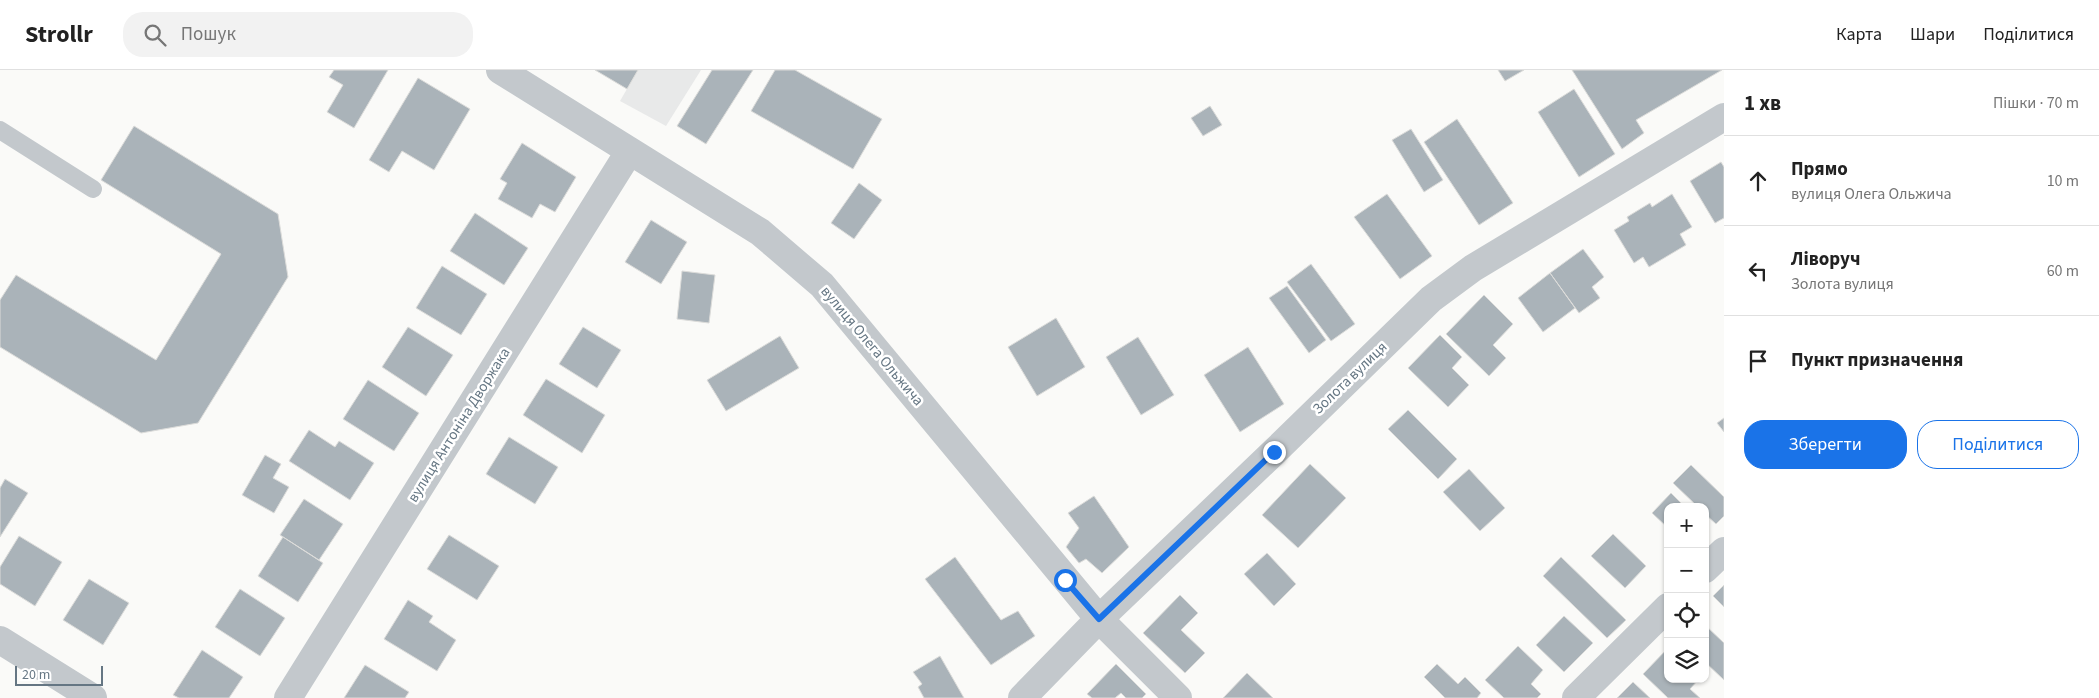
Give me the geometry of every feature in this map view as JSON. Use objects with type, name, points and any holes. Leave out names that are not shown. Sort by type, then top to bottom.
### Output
[{"type":"street","name":"вулиця Олега Ольжича","points":[[500,70],[760,232],[822,284],[1099,619],[1178,698]]},
{"type":"street","name":"Золота вулиця","points":[[1022,698],[1099,619],[1431,299],[1472,268],[1724,117]]},
{"type":"street","name":"вулиця Антоніна Дворжака","points":[[288,698],[629,152]]},
{"type":"street","points":[[1709,565],[1724,551]]},
{"type":"street","points":[[1576,698],[1664,611]]},
{"type":"street","points":[[0,640],[94,698]]},
{"type":"lane","points":[[0,130],[93,189]]},
{"type":"shaded area","points":[[638,70],[701,70],[666,126],[620,101]]},
{"type":"building","points":[[334,70],[388,70],[354,128],[327,112],[343,85],[329,77]]},
{"type":"building","points":[[595,70],[638,70],[627,89]]},
{"type":"building","points":[[712,70],[753,70],[706,144],[677,126]]},
{"type":"building","points":[[775,70],[795,70],[882,119],[853,169],[751,111]]},
{"type":"building","points":[[1498,70],[1524,70],[1505,81]]},
{"type":"building","points":[[1572,70],[1722,70],[1636,120],[1644,133],[1622,149]]},
{"type":"building","points":[[418,78],[470,109],[434,170],[402,151],[389,172],[369,160]]},
{"type":"building","points":[[1574,89],[1615,154],[1579,177],[1538,112]]},
{"type":"building","points":[[1210,106],[1222,125],[1203,136],[1191,118]]},
{"type":"building","points":[[1457,119],[1513,203],[1479,225],[1424,142]]},
{"type":"building","points":[[134,126],[278,214],[288,277],[198,423],[141,433],[0,347],[0,300],[16,275],[156,360],[221,254],[101,180]]},
{"type":"building","points":[[1411,129],[1443,180],[1424,192],[1392,140]]},
{"type":"building","points":[[522,143],[576,177],[555,212],[540,204],[532,218],[498,199],[507,183],[500,179]]},
{"type":"building","points":[[1721,162],[1724,167],[1724,218],[1715,223],[1690,181]]},
{"type":"building","points":[[859,183],[882,200],[854,239],[831,223]]},
{"type":"building","points":[[1387,194],[1432,256],[1400,279],[1354,217]]},
{"type":"building","points":[[1672,194],[1692,227],[1680,234],[1686,245],[1649,267],[1643,257],[1634,263],[1614,230],[1629,221],[1627,217],[1650,203],[1652,207]]},
{"type":"building","points":[[475,213],[528,248],[504,285],[450,251]]},
{"type":"building","points":[[651,220],[687,242],[661,284],[625,262]]},
{"type":"building","points":[[1583,249],[1604,277],[1592,287],[1600,298],[1579,313],[1550,273]]},
{"type":"building","points":[[1311,264],[1355,324],[1331,341],[1287,282]]},
{"type":"building","points":[[442,266],[487,294],[461,335],[416,308]]},
{"type":"building","points":[[682,271],[715,275],[709,323],[677,319]]},
{"type":"building","points":[[1550,273],[1575,308],[1543,332],[1518,298]]},
{"type":"building","points":[[1287,286],[1326,340],[1309,353],[1269,298]]},
{"type":"building","points":[[1484,295],[1513,324],[1493,345],[1506,358],[1489,376],[1446,334]]},
{"type":"building","points":[[1056,318],[1085,367],[1037,396],[1008,347]]},
{"type":"building","points":[[408,327],[453,355],[426,396],[382,367]]},
{"type":"building","points":[[583,327],[621,350],[597,388],[559,364]]},
{"type":"building","points":[[1440,335],[1462,357],[1452,368],[1469,385],[1448,407],[1408,368]]},
{"type":"building","points":[[780,336],[799,368],[726,411],[707,380]]},
{"type":"building","points":[[1138,337],[1174,395],[1141,415],[1106,357]]},
{"type":"building","points":[[1248,347],[1284,404],[1240,432],[1204,375]]},
{"type":"building","points":[[546,379],[605,415],[582,453],[523,415]]},
{"type":"building","points":[[368,380],[419,413],[394,451],[343,419]]},
{"type":"building","points":[[1408,410],[1457,459],[1438,479],[1388,429]]},
{"type":"building","points":[[1724,418],[1724,432],[1717,423]]},
{"type":"building","points":[[309,430],[335,447],[339,441],[374,463],[350,500],[289,461]]},
{"type":"building","points":[[509,437],[558,467],[535,504],[486,474]]},
{"type":"building","points":[[265,455],[281,464],[273,478],[289,487],[274,513],[242,495]]},
{"type":"building","points":[[1310,464],[1346,498],[1298,548],[1262,515]]},
{"type":"building","points":[[1691,465],[1724,497],[1724,516],[1716,524],[1709,518],[1709,503],[1694,503],[1673,483]]},
{"type":"building","points":[[1469,469],[1505,508],[1480,531],[1443,492]]},
{"type":"building","points":[[5,479],[28,493],[0,537],[0,488]]},
{"type":"building","points":[[1671,493],[1681,503],[1664,503],[1664,524],[1652,513]]},
{"type":"building","points":[[1094,496],[1129,547],[1102,573],[1086,559],[1079,563],[1066,547],[1079,528],[1068,513]]},
{"type":"building","points":[[304,499],[343,524],[319,560],[280,535]]},
{"type":"building","points":[[1613,534],[1646,566],[1625,588],[1591,556]]},
{"type":"building","points":[[449,535],[499,566],[477,600],[427,569]]},
{"type":"building","points":[[19,536],[62,562],[35,606],[0,584],[0,567]]},
{"type":"building","points":[[283,537],[323,563],[298,602],[258,576]]},
{"type":"building","points":[[1267,553],[1296,584],[1274,606],[1244,574]]},
{"type":"building","points":[[955,557],[1001,620],[1018,611],[1035,636],[991,665],[925,579]]},
{"type":"building","points":[[1561,557],[1626,620],[1607,638],[1543,576]]},
{"type":"building","points":[[89,579],[129,603],[103,645],[63,620]]},
{"type":"building","points":[[1724,585],[1724,607],[1713,596]]},
{"type":"building","points":[[240,589],[285,618],[260,656],[215,627]]},
{"type":"building","points":[[1180,595],[1198,613],[1181,630],[1205,653],[1185,673],[1143,633]]},
{"type":"building","points":[[408,600],[433,616],[429,622],[456,640],[437,671],[384,639]]},
{"type":"building","points":[[1564,616],[1593,643],[1564,672],[1536,645]]},
{"type":"building","points":[[1709,629],[1724,643],[1724,680],[1709,666]]},
{"type":"building","points":[[1518,646],[1543,670],[1531,684],[1541,694],[1537,698],[1504,698],[1485,680]]},
{"type":"building","points":[[202,650],[243,677],[229,698],[179,698],[173,695]]},
{"type":"building","points":[[1664,652],[1664,683],[1695,683],[1690,689],[1700,698],[1668,698],[1643,674]]},
{"type":"building","points":[[940,656],[964,698],[924,698],[918,687],[922,684],[913,672]]},
{"type":"building","points":[[1116,664],[1146,694],[1142,698],[1126,698],[1121,693],[1115,698],[1092,698],[1087,694]]},
{"type":"building","points":[[1437,664],[1458,684],[1465,677],[1481,693],[1477,698],[1445,698],[1424,677]]},
{"type":"building","points":[[365,665],[409,692],[405,698],[344,698]]},
{"type":"building","points":[[1247,673],[1273,698],[1223,698]]},
{"type":"building","points":[[1633,682],[1650,698],[1617,698]]},
{"type":"route","points":[[1065,580],[1099,619],[1274,452]]}]
